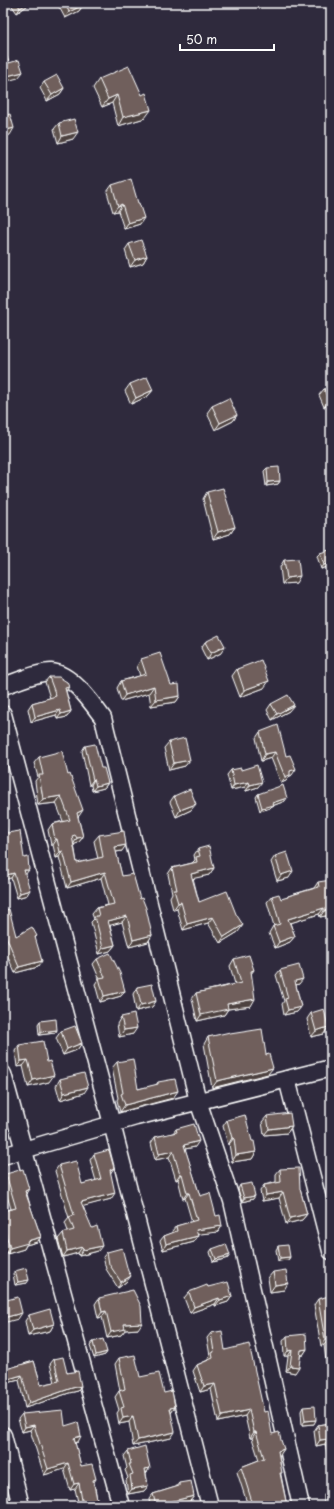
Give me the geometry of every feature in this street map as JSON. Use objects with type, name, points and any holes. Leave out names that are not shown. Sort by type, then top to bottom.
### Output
[{"type":"street","points":[[3,686],[51,672],[68,678],[85,694],[103,718],[198,1101],[232,1201],[301,1506]]},
{"type":"street","points":[[3,714],[112,1124],[210,1506]]},
{"type":"street","points":[[3,1156],[112,1124],[331,1068]]},
{"type":"street","points":[[3,1074],[120,1506]]},
{"type":"street","points":[[287,1079],[331,1251]]},
{"type":"street","points":[[3,1435],[21,1506]]},
{"type":"building","points":[[17,3],[28,3],[20,8]]},
{"type":"building","points":[[65,3],[82,3],[83,5],[69,12]]},
{"type":"building","points":[[7,57],[9,63],[19,60],[23,72],[3,77],[3,58]]},
{"type":"building","points":[[129,66],[142,95],[146,93],[151,110],[123,117],[117,95],[108,99],[99,79]]},
{"type":"building","points":[[57,75],[64,88],[52,95],[44,82]]},
{"type":"building","points":[[10,114],[14,128],[3,131],[3,116]]},
{"type":"building","points":[[74,119],[78,132],[62,136],[59,123]]},
{"type":"building","points":[[131,179],[144,218],[128,223],[122,204],[118,206],[112,185]]},
{"type":"building","points":[[141,240],[147,256],[135,260],[129,244]]},
{"type":"building","points":[[147,377],[153,390],[136,398],[130,384]]},
{"type":"building","points":[[331,386],[331,400],[329,401],[324,389]]},
{"type":"building","points":[[229,398],[237,415],[220,423],[212,406]]},
{"type":"building","points":[[279,467],[280,481],[268,482],[267,468]]},
{"type":"building","points":[[223,488],[235,527],[218,532],[207,492]]},
{"type":"building","points":[[329,550],[331,563],[324,565],[320,553]]},
{"type":"building","points":[[298,559],[300,576],[287,578],[284,560]]},
{"type":"building","points":[[219,635],[225,646],[211,653],[205,642]]},
{"type":"building","points":[[160,653],[171,685],[179,684],[180,696],[156,700],[154,686],[125,695],[121,681],[146,674],[141,659]]},
{"type":"building","points":[[261,660],[269,681],[244,690],[237,669]]},
{"type":"building","points":[[49,677],[59,677],[67,682],[69,687],[65,688],[71,711],[61,714],[60,710],[35,717],[32,703],[56,696]]},
{"type":"building","points":[[288,695],[294,705],[277,714],[271,704]]},
{"type":"building","points":[[278,725],[286,756],[290,755],[296,769],[290,771],[290,775],[285,777],[275,752],[265,754],[260,732]]},
{"type":"building","points":[[185,738],[190,760],[174,763],[169,742]]},
{"type":"building","points":[[95,744],[101,768],[104,768],[108,783],[96,786],[94,779],[93,780],[85,746]]},
{"type":"building","points":[[62,751],[68,775],[70,774],[83,810],[77,813],[83,837],[77,838],[75,835],[72,836],[77,863],[103,857],[99,835],[124,831],[126,845],[115,847],[122,876],[133,874],[140,899],[142,898],[146,908],[152,935],[133,940],[127,916],[108,921],[115,945],[103,948],[95,916],[99,916],[97,908],[114,904],[105,872],[71,882],[63,851],[60,852],[57,839],[55,839],[52,824],[70,820],[61,796],[43,799],[39,775],[43,775],[39,757]]},
{"type":"building","points":[[257,765],[262,782],[250,785],[249,782],[234,785],[231,770],[241,768],[241,770]]},
{"type":"building","points":[[283,785],[287,798],[272,803],[273,805],[262,808],[258,794]]},
{"type":"building","points":[[190,789],[196,804],[180,810],[174,796]]},
{"type":"building","points":[[3,815],[7,833],[20,831],[24,858],[28,857],[29,870],[24,870],[30,890],[20,893],[14,873],[3,876]]},
{"type":"building","points":[[209,846],[214,868],[191,874],[199,902],[227,891],[236,914],[243,925],[224,937],[213,917],[187,924],[181,902],[178,903],[174,890],[177,890],[172,868],[197,862],[196,857],[200,856],[198,849]]},
{"type":"building","points":[[287,852],[293,871],[281,875],[275,856]]},
{"type":"building","points":[[331,880],[331,909],[324,911],[324,908],[288,919],[295,936],[279,942],[273,926],[280,924],[272,896],[279,894],[281,899],[319,887],[318,882]]},
{"type":"building","points":[[9,909],[16,936],[32,927],[37,936],[35,937],[42,961],[19,967],[3,929],[3,911]]},
{"type":"building","points":[[110,953],[120,973],[125,991],[104,996],[99,978],[105,977],[97,959]]},
{"type":"building","points":[[249,955],[254,970],[251,971],[255,999],[227,1004],[228,1009],[201,1015],[196,993],[241,983],[234,959]]},
{"type":"building","points":[[299,965],[303,979],[295,981],[301,1007],[288,1010],[285,999],[288,998],[280,970]]},
{"type":"building","points":[[152,984],[156,1001],[141,1005],[137,987]]},
{"type":"building","points":[[324,1009],[328,1027],[316,1031],[311,1013]]},
{"type":"building","points":[[134,1014],[137,1028],[124,1030],[121,1017]]},
{"type":"building","points":[[56,1019],[57,1030],[41,1032],[40,1021]]},
{"type":"building","points":[[75,1026],[82,1043],[67,1049],[61,1031]]},
{"type":"building","points":[[262,1029],[266,1055],[269,1054],[273,1068],[217,1081],[208,1037],[230,1032],[230,1034]]},
{"type":"building","points":[[43,1041],[47,1062],[50,1061],[54,1075],[33,1080],[28,1060],[21,1061],[19,1045]]},
{"type":"building","points":[[133,1059],[138,1089],[158,1084],[158,1082],[175,1079],[178,1091],[125,1105],[121,1094],[123,1093],[117,1062]]},
{"type":"building","points":[[84,1073],[88,1087],[64,1093],[60,1079]]},
{"type":"building","points":[[290,1113],[292,1126],[269,1129],[267,1116]]},
{"type":"building","points":[[245,1115],[252,1141],[254,1141],[256,1152],[236,1155],[234,1138],[232,1138],[227,1120]]},
{"type":"building","points":[[194,1124],[199,1141],[184,1145],[200,1196],[210,1193],[216,1216],[220,1215],[222,1226],[196,1230],[198,1236],[166,1244],[164,1236],[177,1231],[176,1226],[197,1220],[189,1193],[187,1193],[182,1174],[180,1174],[173,1151],[159,1154],[155,1137],[177,1132],[176,1129]]},
{"type":"building","points":[[109,1150],[114,1168],[110,1170],[115,1193],[81,1202],[92,1228],[97,1226],[102,1246],[83,1250],[82,1247],[67,1251],[63,1233],[74,1230],[69,1217],[74,1215],[59,1165],[76,1161],[82,1184],[101,1179],[94,1154]]},
{"type":"building","points":[[299,1168],[300,1189],[307,1214],[290,1218],[283,1192],[266,1195],[264,1185],[281,1182],[280,1169]]},
{"type":"building","points":[[23,1169],[29,1189],[25,1191],[41,1237],[27,1241],[28,1243],[10,1248],[3,1224],[3,1211],[16,1208],[6,1174]]},
{"type":"building","points":[[252,1183],[255,1196],[244,1198],[240,1185]]},
{"type":"building","points":[[226,1244],[230,1255],[216,1259],[212,1249]]},
{"type":"building","points":[[288,1245],[290,1257],[280,1258],[278,1246]]},
{"type":"building","points":[[122,1248],[128,1271],[131,1276],[121,1282],[109,1264],[107,1252]]},
{"type":"building","points":[[26,1268],[29,1280],[18,1282],[15,1271]]},
{"type":"building","points":[[286,1270],[288,1283],[275,1285],[273,1272]]},
{"type":"building","points":[[228,1282],[232,1296],[220,1300],[219,1298],[194,1307],[189,1292],[207,1285],[208,1287]]},
{"type":"building","points":[[133,1290],[141,1306],[142,1323],[124,1324],[125,1329],[111,1332],[106,1311],[102,1312],[99,1298]]},
{"type":"building","points":[[329,1296],[331,1304],[331,1360],[329,1339],[325,1340],[318,1299]]},
{"type":"building","points":[[18,1297],[22,1313],[3,1318],[3,1301]]},
{"type":"building","points":[[50,1309],[54,1324],[33,1330],[29,1315]]},
{"type":"building","points":[[222,1331],[225,1350],[249,1344],[264,1412],[268,1411],[272,1434],[279,1432],[284,1449],[278,1451],[282,1473],[280,1473],[287,1506],[253,1505],[241,1467],[264,1458],[256,1432],[254,1432],[249,1410],[222,1416],[215,1384],[204,1386],[197,1365],[213,1358],[212,1353],[214,1352],[211,1333]]},
{"type":"building","points":[[306,1334],[307,1349],[301,1350],[299,1367],[290,1366],[292,1350],[288,1351],[287,1336]]},
{"type":"building","points":[[103,1339],[107,1352],[96,1355],[93,1342]]},
{"type":"building","points":[[135,1355],[140,1377],[159,1373],[164,1393],[172,1391],[175,1407],[170,1408],[175,1432],[138,1440],[133,1416],[123,1418],[121,1408],[124,1407],[119,1391],[125,1389],[119,1358]]},
{"type":"building","points":[[63,1357],[67,1373],[78,1371],[81,1386],[29,1403],[22,1375],[5,1380],[3,1370],[34,1361],[41,1385],[59,1381],[54,1359]]},
{"type":"building","points":[[315,1406],[316,1420],[305,1421],[303,1407]]},
{"type":"building","points":[[63,1410],[65,1426],[78,1422],[81,1436],[74,1438],[81,1466],[92,1464],[96,1479],[93,1480],[97,1506],[83,1506],[79,1483],[74,1484],[68,1463],[48,1469],[34,1425],[25,1427],[22,1414]]},
{"type":"building","points":[[331,1423],[331,1446],[329,1439],[320,1440],[318,1425]]},
{"type":"building","points":[[145,1446],[150,1468],[145,1469],[148,1486],[132,1489],[130,1475],[133,1474],[129,1464],[131,1464],[128,1451]]},
{"type":"building","points":[[191,1481],[194,1496],[165,1503],[166,1506],[156,1506],[153,1494],[179,1486],[179,1483]]},
{"type":"building","points":[[328,1489],[331,1489],[331,1504],[329,1504]]},
{"type":"building","points":[[3,1498],[6,1505],[3,1506]]},
{"type":"building","points":[[206,1503],[209,1506],[193,1506],[193,1505]]}]
